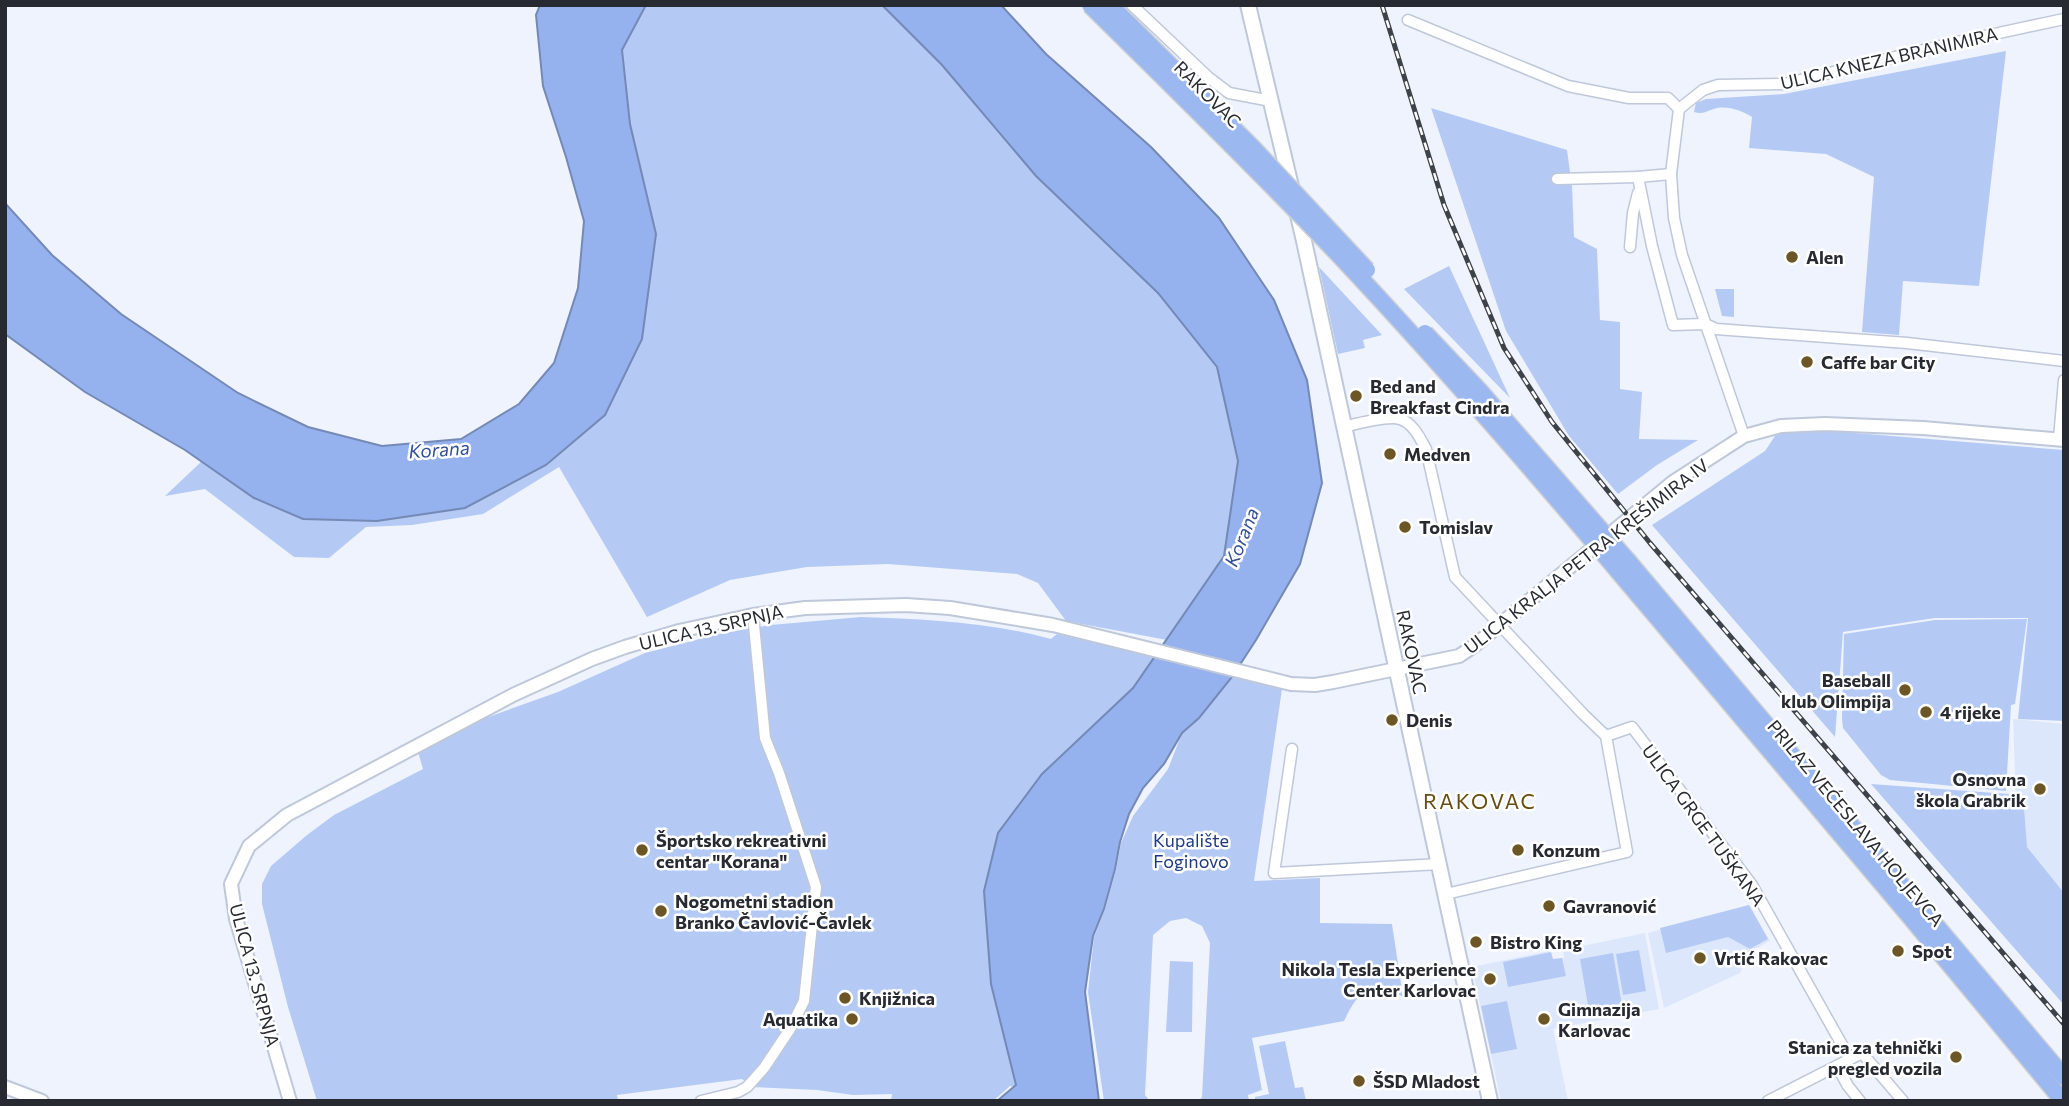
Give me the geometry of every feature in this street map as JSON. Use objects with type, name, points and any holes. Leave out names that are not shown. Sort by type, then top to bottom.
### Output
[{"type":"highway","name":"RAKOVAC","points":[[1090,5],[1249,162],[1338,255],[1623,566]]},
{"type":"highway","name":"RAKOVAC","points":[[1110,5],[1254,149],[1479,390],[1623,566]]},
{"type":"highway","name":"PRILAZ VEĆESLAVA HOLJEVCA","points":[[1623,566],[2064,1077]]},
{"type":"highway","name":"PRILAZ VEĆESLAVA HOLJEVCA","points":[[1623,566],[1968,989],[2063,1101]]},
{"type":"main road","name":"RAKOVAC","points":[[1248,5],[1304,241],[1490,1101]]},
{"type":"street","points":[[1132,5],[1208,77],[1229,93],[1271,101]]},
{"type":"street","name":"ULICA KNEZA BRANIMIRA","points":[[1679,109],[1703,90],[1718,85],[1784,84],[2064,19]]},
{"type":"street","points":[[1408,20],[1569,86],[1629,98],[1668,99],[1679,109],[1671,174],[1674,218],[1705,324],[1744,436]]},
{"type":"street","points":[[1557,180],[1639,181],[1671,174]]},
{"type":"street","points":[[1630,247],[1639,181]]},
{"type":"street","points":[[1639,181],[1652,246],[1673,325],[1705,324],[1716,329],[1907,343],[2064,361]]},
{"type":"street","points":[[2061,440],[2064,380]]},
{"type":"street","points":[[1343,427],[1400,419],[1416,431],[1426,449],[1455,576],[1606,736],[1627,852],[1446,894]]},
{"type":"street","name":"ULICA KRALJA PETRA KREŠIMIRA IV","points":[[1396,670],[1459,656],[1674,482],[1744,436],[1781,426],[1825,424],[1923,428],[2061,440]]},
{"type":"street","name":"ULICA 13. SRPNJA","points":[[290,1101],[236,919],[231,884],[248,846],[287,815],[525,689],[592,659],[679,631],[753,615],[805,608],[906,605],[950,608],[1067,628],[1276,681],[1315,685],[1396,670]]},
{"type":"street","points":[[701,1101],[738,1092],[747,1087],[764,1068],[790,1029],[804,1001],[816,887],[765,738],[753,615]]},
{"type":"street","name":"ULICA GRGE TUŠKANA","points":[[1606,736],[1632,727],[1752,885],[1850,1059]]},
{"type":"street","points":[[1292,748],[1274,873],[1440,864]]},
{"type":"street","points":[[1769,1101],[1862,1053],[1903,1101]]},
{"type":"street","points":[[1837,1066],[1860,1101]]},
{"type":"street","points":[[5,1087],[42,1101]]},
{"type":"shaded area","name":"Osnovna škola Grabrik","points":[[2013,719],[2064,724],[2064,904],[2018,854]]},
{"type":"shaded area","name":"Vrtić Rakovac","points":[[1749,905],[1770,941],[1749,952],[1740,973],[1664,1008],[1648,933]]},
{"type":"shaded area","name":"Gimnazija Karlovac","points":[[1645,933],[1659,1009],[1553,1029],[1568,1101],[1501,1101],[1472,967],[1549,951],[1551,960],[1564,958],[1563,950]]},
{"type":"green space","points":[[646,5],[882,5],[942,65],[1036,176],[1158,293],[1217,367],[1238,461],[1224,556],[1167,640],[1066,621],[1038,583],[1017,574],[888,564],[807,567],[730,580],[647,617],[559,467],[483,514],[412,525],[366,527],[329,558],[294,557],[205,489],[165,496],[202,461],[254,498],[546,465],[630,124],[622,50]]},
{"type":"green space","points":[[2006,51],[1979,286],[1903,281],[1899,335],[1862,332],[1874,177],[1826,154],[1749,148],[1752,117],[1740,111],[1717,108],[1703,113],[1694,112],[1696,103],[1706,99],[1784,94]]},
{"type":"green space","points":[[1431,108],[1567,150],[1574,237],[1597,249],[1600,320],[1620,322],[1620,389],[1642,392],[1639,439],[1698,440],[1657,465],[1618,494],[1569,436],[1506,331]]},
{"type":"green space","points":[[1449,266],[1510,398],[1404,289]]},
{"type":"green space","points":[[1319,267],[1382,335],[1363,340],[1365,348],[1338,354]]},
{"type":"green space","points":[[1715,289],[1734,289],[1734,317],[1722,316]]},
{"type":"green space","points":[[1781,427],[2064,450],[2064,721],[2018,719],[2028,618],[1935,618],[1843,632],[1835,737],[1652,525],[1765,451]]},
{"type":"green space","name":"Športsko rekreativni centar \"Korana\"","points":[[861,617],[981,625],[1051,639],[1057,634],[1155,657],[1133,688],[991,984],[1016,1086],[1010,1086],[993,1101],[891,1101],[892,1094],[853,1095],[817,1090],[753,1087],[742,1079],[617,1095],[618,1101],[317,1101],[288,1007],[262,904],[262,884],[271,866],[334,815],[423,769],[418,752],[474,722],[558,692],[645,653],[723,633],[771,625]]},
{"type":"green space","name":"4 rijeke","points":[[2027,619],[2015,704],[2011,705],[2006,791],[1890,780],[1881,775],[1843,728],[1844,634],[1935,620]]},
{"type":"green space","name":"Kupalište Foginovo","points":[[1232,677],[1282,689],[1254,881],[1320,878],[1320,923],[1392,924],[1403,997],[1383,985],[1359,997],[1344,1021],[1252,1038],[1262,1090],[1248,1095],[1249,1101],[1199,1101],[1202,1097],[1210,943],[1202,926],[1186,918],[1170,921],[1153,935],[1145,1095],[1150,1101],[1104,1101],[1088,992],[1094,937],[1105,909],[1121,843],[1133,816],[1168,769],[1182,733],[1199,718]]},
{"type":"green space","points":[[1871,784],[2023,795],[2027,847],[2064,893],[2064,1005]]},
{"type":"green space","points":[[1749,905],[1768,939],[1750,949],[1728,937],[1666,953],[1660,928]]},
{"type":"green space","points":[[1639,950],[1646,991],[1623,995],[1616,954]]},
{"type":"green space","points":[[1551,952],[1553,959],[1562,958],[1566,976],[1508,987],[1503,962]]},
{"type":"green space","points":[[1613,953],[1623,1011],[1590,1017],[1580,959]]},
{"type":"green space","points":[[1170,961],[1193,962],[1192,1032],[1166,1032]]},
{"type":"green space","points":[[1507,1001],[1517,1049],[1491,1054],[1481,1006]]},
{"type":"green space","points":[[1285,1041],[1295,1088],[1303,1087],[1306,1101],[1255,1101],[1255,1097],[1269,1094],[1259,1046]]},
{"type":"water","name":"Korana","points":[[540,5],[646,5],[622,50],[630,124],[656,234],[642,339],[605,415],[546,465],[465,508],[377,521],[303,519],[254,498],[185,450],[85,392],[5,334],[5,203],[52,255],[121,314],[238,393],[308,427],[382,446],[461,439],[519,404],[554,363],[578,288],[584,221],[543,86],[536,15]]},
{"type":"water","name":"Korana","points":[[882,5],[1001,5],[1046,54],[1151,147],[1219,218],[1274,300],[1307,380],[1322,483],[1300,564],[1232,677],[1199,718],[1182,733],[1164,764],[1143,788],[1129,814],[1120,842],[1104,909],[1093,936],[1085,992],[1099,1101],[997,1101],[1016,1085],[991,984],[984,891],[998,833],[1042,774],[1133,688],[1224,556],[1238,461],[1217,367],[1158,293],[1036,176],[942,65]]},
{"type":"railway","points":[[1382,5],[1444,205],[1504,348],[1552,422],[1650,543],[2064,1024]]},
{"type":"place","name":"Alen","points":[[1792,257]]},
{"type":"place","name":"Caffe bar City","points":[[1807,362]]},
{"type":"place","name":"Bed and Breakfast Cindra","points":[[1356,396]]},
{"type":"place","name":"Medven","points":[[1390,454]]},
{"type":"place","name":"Tomislav","points":[[1405,527]]},
{"type":"place","name":"Baseball klub Olimpija","points":[[1905,690]]},
{"type":"place","name":"4 rijeke","points":[[1926,712]]},
{"type":"place","name":"Denis","points":[[1392,720]]},
{"type":"place","name":"Osnovna škola Grabrik","points":[[2040,789]]},
{"type":"place","name":"Športsko rekreativni centar \"Korana\"","points":[[642,850]]},
{"type":"place","name":"Konzum","points":[[1518,850]]},
{"type":"place","name":"Gavranović","points":[[1549,906]]},
{"type":"place","name":"Nogometni stadion Branko Čavlović-Čavlek","points":[[661,911]]},
{"type":"place","name":"Bistro King","points":[[1476,942]]},
{"type":"place","name":"Spot","points":[[1898,951]]},
{"type":"place","name":"Vrtić Rakovac","points":[[1700,958]]},
{"type":"place","name":"Nikola Tesla Experience Center Karlovac","points":[[1490,979]]},
{"type":"place","name":"Knjižnica","points":[[845,998]]},
{"type":"place","name":"Aquatika","points":[[852,1019]]},
{"type":"place","name":"Gimnazija Karlovac","points":[[1544,1019]]},
{"type":"place","name":"Stanica za tehnički pregled vozila","points":[[1956,1057]]},
{"type":"place","name":"ŠSD Mladost","points":[[1359,1081]]},
{"type":"district","name":"RAKOVAC","points":[[1480,800]]}]
